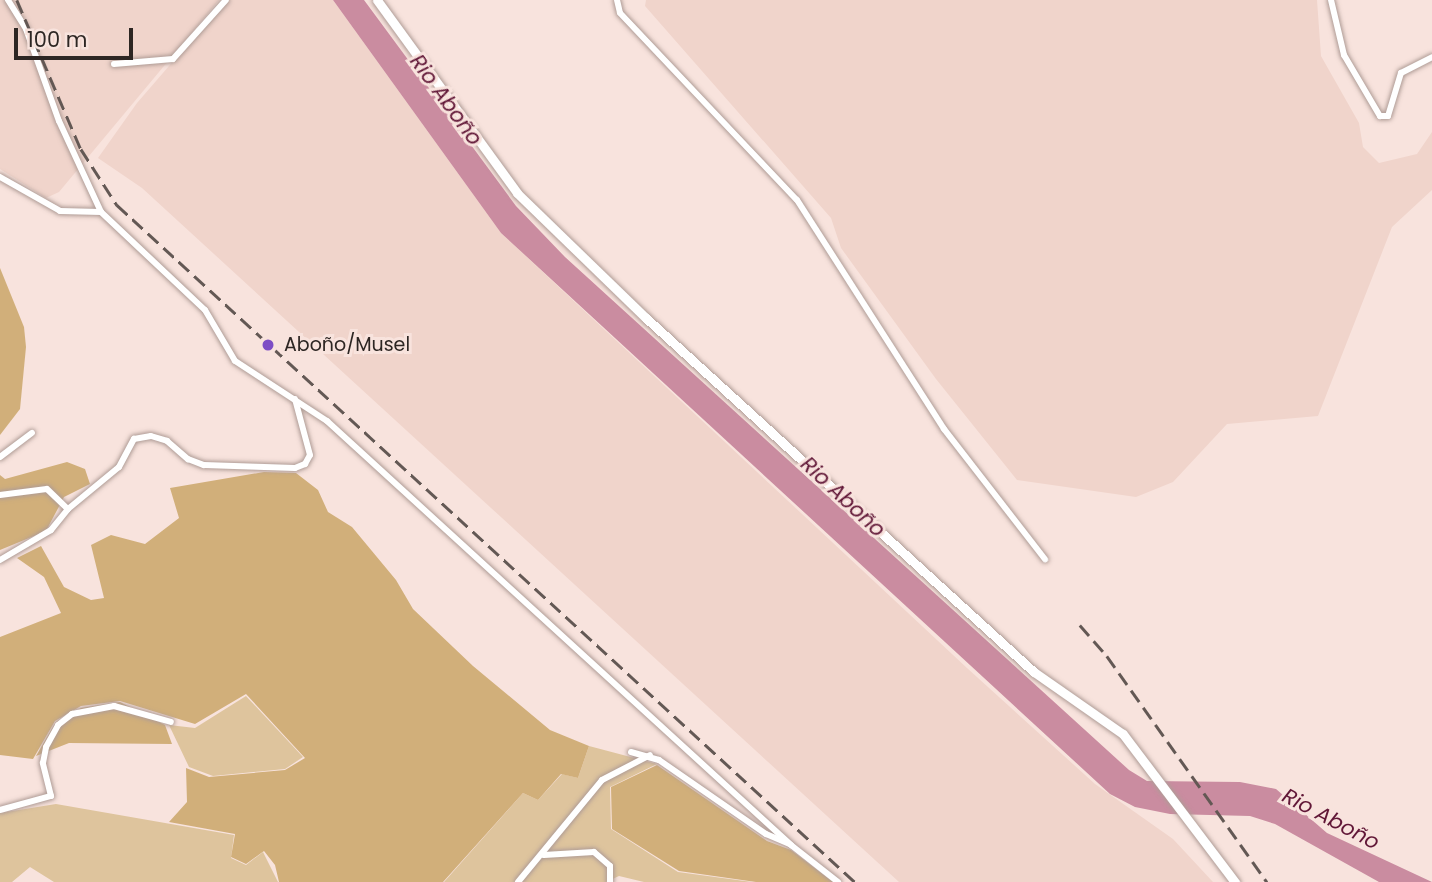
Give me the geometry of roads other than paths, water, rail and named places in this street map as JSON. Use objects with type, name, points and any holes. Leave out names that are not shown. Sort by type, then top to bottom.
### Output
[{"type":"street","points":[[8,0],[26,29],[59,121],[101,212],[205,310],[234,361],[327,421],[791,845],[838,882]]},
{"type":"street","points":[[114,64],[173,59],[226,0]]},
{"type":"street","points":[[377,0],[517,193],[646,318],[1013,653],[1124,734],[1157,774],[1235,882]]},
{"type":"street","points":[[617,0],[620,13],[757,153],[813,220],[944,429],[1045,559]]},
{"type":"street","points":[[1331,0],[1343,55],[1380,116],[1388,116],[1401,73],[1432,57]]},
{"type":"street","points":[[0,177],[60,211],[101,212]]},
{"type":"street","points":[[0,560],[51,530],[68,509],[113,473],[134,439],[150,436],[204,465],[295,468],[305,464],[310,455],[295,399]]},
{"type":"street","points":[[0,457],[32,433]]},
{"type":"street","points":[[0,495],[47,489],[68,509]]},
{"type":"street","points":[[0,810],[51,796],[43,763],[46,747],[58,725],[72,714],[114,706],[171,722]]},
{"type":"street","points":[[631,752],[650,755],[766,834],[791,845]]},
{"type":"street","points":[[518,882],[544,855],[553,836],[602,780],[650,755]]},
{"type":"street","points":[[544,855],[594,852],[610,866],[610,882]]},
{"type":"railway","points":[[17,0],[81,149],[117,205],[855,882]]},
{"type":"railway","points":[[1080,625],[1107,656],[1267,882]]},
{"type":"place","name":"Aboño/Musel","points":[[268,345]]},
{"type":"water label","name":"Rio Aboño","points":[[446,100]]},
{"type":"water label","name":"Rio Aboño","points":[[843,497]]},
{"type":"water label","name":"Rio Aboño","points":[[1331,819]]}]
